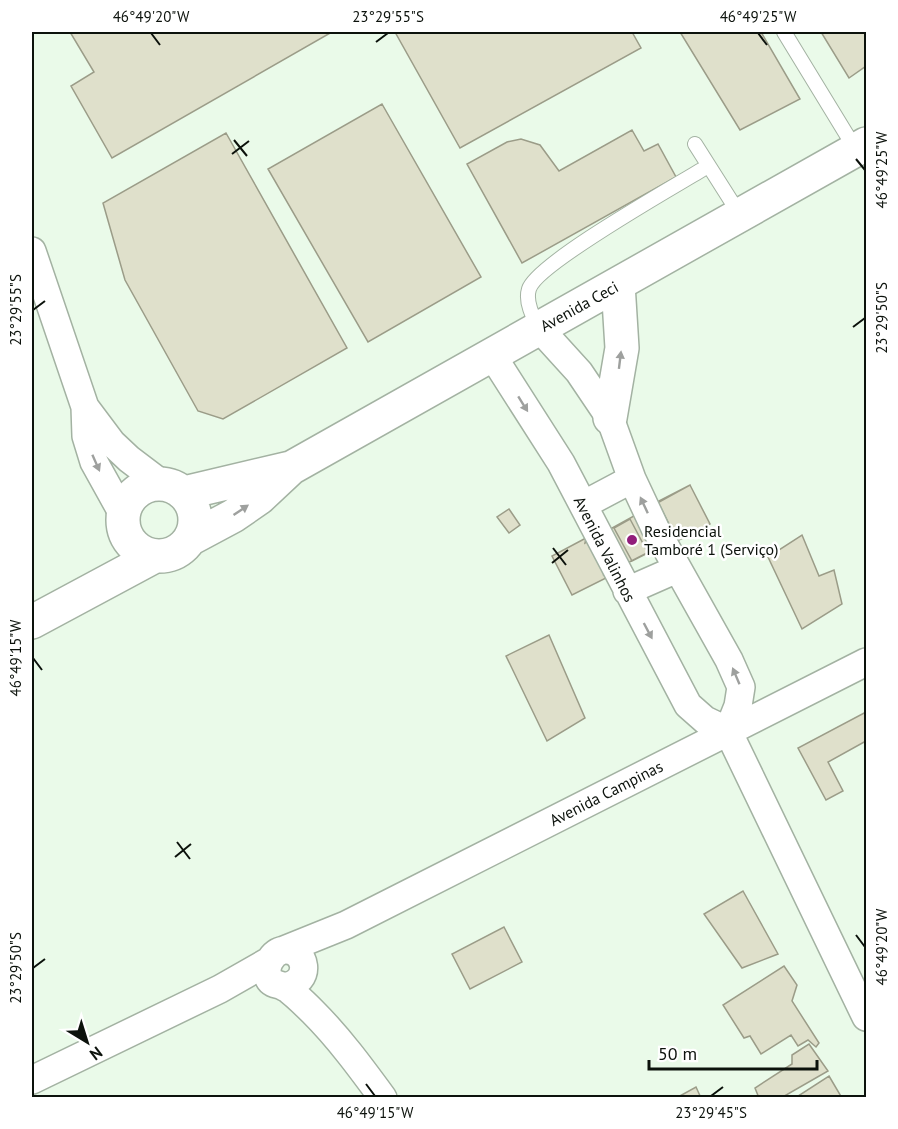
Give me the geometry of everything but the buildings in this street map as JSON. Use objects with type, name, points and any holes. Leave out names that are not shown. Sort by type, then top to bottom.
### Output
[{"type":"main road","name":"Avenida Ceci","points":[[190,539],[233,516],[259,498],[291,468],[861,147]]},
{"type":"main road","points":[[610,418],[622,348],[618,284]]},
{"type":"main road","name":"Avenida Ceci","points":[[173,489],[291,468]]},
{"type":"main road","points":[[71,600],[101,564],[126,526],[128,502],[136,492],[149,485],[173,489],[192,503],[195,528],[190,539],[175,552],[165,556],[144,553],[135,546],[126,526]]},
{"type":"main road","points":[[32,622],[155,556]]},
{"type":"street","points":[[32,251],[85,406],[86,436],[94,462],[126,526]]},
{"type":"street","points":[[539,328],[579,372],[610,418],[632,478],[655,528],[729,660],[741,687],[738,706],[728,731],[867,1017]]},
{"type":"street","name":"Avenida Valinhos","points":[[492,355],[561,463],[687,705],[705,720],[728,731]]},
{"type":"street","points":[[85,406],[112,443],[129,459],[173,489]]},
{"type":"street","points":[[583,505],[632,478]]},
{"type":"street","points":[[627,591],[677,569]]},
{"type":"street","name":"Avenida Campinas","points":[[32,1080],[220,989],[235,990],[254,986],[285,970],[346,925],[867,662]]},
{"type":"street","points":[[285,970],[313,1012],[347,1050],[383,1098]]},
{"type":"lane","points":[[784,32],[861,147]]},
{"type":"lane","points":[[695,144],[740,216]]},
{"type":"lane","points":[[539,328],[528,299],[529,287],[543,271],[587,239],[708,166]]},
{"type":"place","name":"Residencial Tamboré 1 (Serviço)","points":[[632,540]]}]
